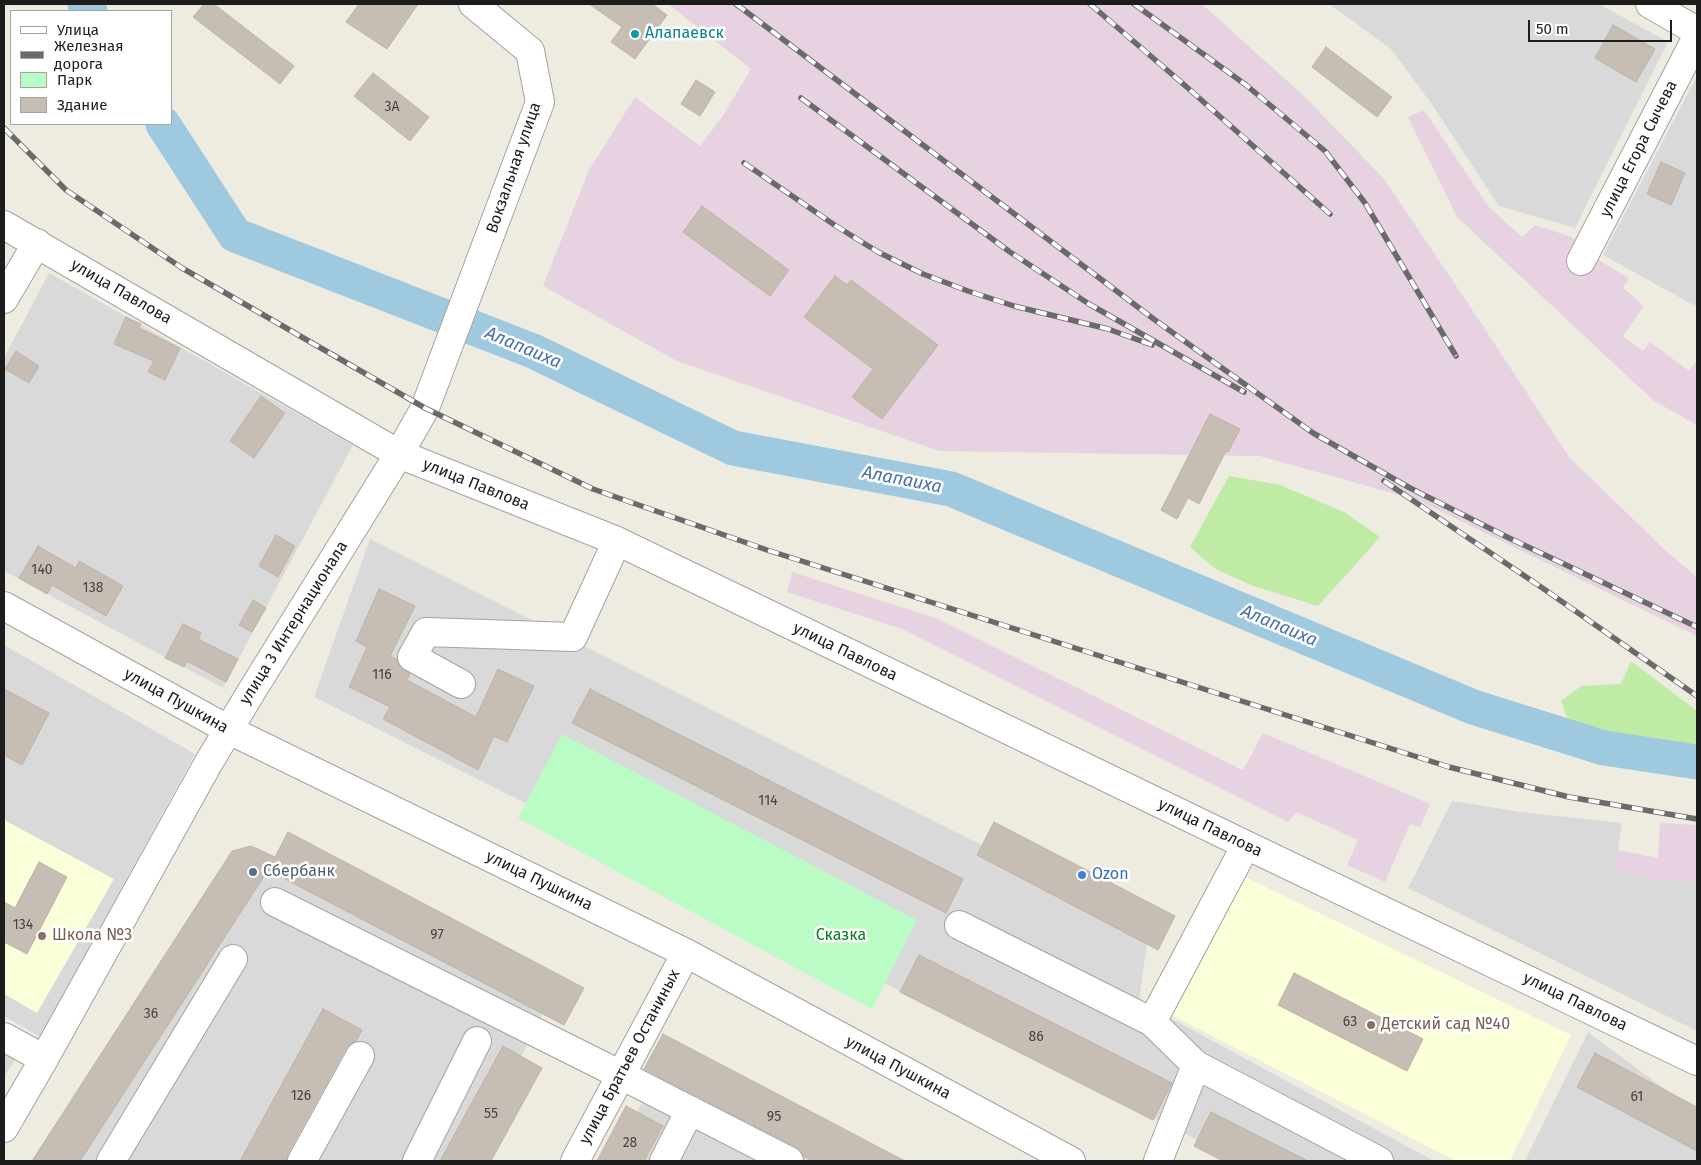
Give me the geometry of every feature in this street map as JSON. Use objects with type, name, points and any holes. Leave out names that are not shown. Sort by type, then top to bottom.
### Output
[{"type":"street","name":"Вокзальная улица","points":[[468,296],[540,102],[530,51],[473,4]]},
{"type":"street","points":[[1650,4],[1697,31]]},
{"type":"street","name":"улица Егора Сычева","points":[[1581,261],[1697,37]]},
{"type":"street","name":"улица Павлова","points":[[4,225],[399,454],[617,541],[1246,845],[1697,1060]]},
{"type":"street","points":[[4,299],[36,243]]},
{"type":"street","name":"улица 3 Интернационала","points":[[4,1128],[209,762],[399,454],[425,408],[468,296]]},
{"type":"street","points":[[461,684],[412,657],[426,632],[573,637],[617,541]]},
{"type":"street","name":"улица Пушкина","points":[[4,606],[229,730],[686,953],[1071,1161]]},
{"type":"street","points":[[1152,1022],[1246,845]]},
{"type":"street","points":[[275,902],[621,1075],[788,1161]]},
{"type":"street","points":[[958,925],[1152,1022],[1196,1065],[1379,1161]]},
{"type":"street","name":"улица Братьев Останиных","points":[[575,1161],[686,953]]},
{"type":"street","points":[[111,1161],[232,959]]},
{"type":"street","points":[[4,1037],[44,1059]]},
{"type":"street","points":[[416,1161],[477,1041]]},
{"type":"street","points":[[302,1161],[360,1056]]},
{"type":"street","points":[[1158,1161],[1196,1065]]},
{"type":"street","points":[[664,1161],[690,1110]]},
{"type":"shaded area","points":[[668,4],[1202,4],[1306,98],[1384,179],[1569,457],[1665,550],[1697,577],[1697,636],[1417,500],[1260,456],[940,451],[677,361],[543,286],[589,170],[635,97],[700,146],[722,117],[751,69]]},
{"type":"shaded area","points":[[1329,4],[1599,4],[1668,42],[1575,228],[1499,206],[1431,103],[1391,49]]},
{"type":"shaded area","points":[[1697,76],[1697,307],[1603,255]]},
{"type":"shaded area","points":[[1424,110],[1488,206],[1522,237],[1535,225],[1572,237],[1600,261],[1629,278],[1623,288],[1644,306],[1623,336],[1643,351],[1650,342],[1689,371],[1697,361],[1697,425],[1654,401],[1457,217],[1408,117]]},
{"type":"shaded area","points":[[49,273],[353,445],[223,688],[4,571],[4,358]]},
{"type":"shaded area","points":[[370,539],[1149,929],[1139,1001],[1434,1161],[1239,1161],[314,697]]},
{"type":"shaded area","points":[[792,572],[938,619],[1243,770],[1263,733],[1430,804],[1420,827],[1410,824],[1385,882],[1347,865],[1358,840],[1296,812],[1288,822],[902,629],[787,592]]},
{"type":"shaded area","points":[[4,645],[195,754],[40,1037],[4,1016]]},
{"type":"shaded area","points":[[1452,801],[1521,812],[1622,823],[1615,870],[1658,880],[1697,882],[1697,1031],[1408,888]]},
{"type":"shaded area","name":"Школа №3","points":[[4,820],[114,879],[37,1013],[4,994]]},
{"type":"shaded area","points":[[1660,823],[1697,825],[1697,882],[1658,880],[1614,870],[1618,850],[1658,858]]},
{"type":"shaded area","points":[[312,867],[554,989],[471,1161],[61,1161],[238,881]]},
{"type":"shaded area","name":"Детский сад №40","points":[[1245,877],[1571,1035],[1510,1161],[1456,1161],[1173,1016]]},
{"type":"shaded area","points":[[1588,1032],[1697,1113],[1697,1161],[1525,1161]]},
{"type":"shaded area","points":[[4,1043],[20,1051],[4,1077]]},
{"type":"shaded area","points":[[663,1064],[855,1161],[610,1161]]},
{"type":"green space","points":[[1229,476],[1280,485],[1344,512],[1380,537],[1318,606],[1253,586],[1214,568],[1190,547]]},
{"type":"green space","points":[[1631,661],[1697,711],[1697,750],[1652,748],[1569,722],[1561,701],[1581,686],[1621,684]]},
{"type":"green space","name":"Сказка","points":[[562,734],[917,920],[872,1009],[518,818]]},
{"type":"building","points":[[204,4],[214,4],[294,66],[280,84],[193,17]]},
{"type":"building","points":[[359,4],[418,4],[387,49],[346,22]]},
{"type":"building","name":"Алапаевск","points":[[589,4],[652,4],[667,15],[635,59],[611,42],[622,27]]},
{"type":"building","points":[[1613,25],[1655,49],[1636,82],[1595,58]]},
{"type":"building","points":[[1326,47],[1392,97],[1377,117],[1312,67]]},
{"type":"building","points":[[373,73],[429,117],[410,141],[354,96]]},
{"type":"building","points":[[696,80],[715,92],[700,116],[681,104]]},
{"type":"building","points":[[1661,162],[1685,173],[1671,205],[1647,194]]},
{"type":"building","points":[[702,206],[789,270],[770,296],[683,232]]},
{"type":"building","points":[[835,276],[847,285],[851,280],[938,345],[882,419],[852,397],[873,369],[804,317]]},
{"type":"building","points":[[126,317],[141,324],[139,328],[180,348],[165,380],[148,372],[154,361],[114,344]]},
{"type":"building","points":[[16,351],[39,366],[29,383],[5,369]]},
{"type":"building","points":[[261,396],[285,413],[254,458],[230,441]]},
{"type":"building","points":[[1210,414],[1240,429],[1228,452],[1226,451],[1199,504],[1188,498],[1177,519],[1161,510]]},
{"type":"building","points":[[276,535],[295,546],[278,577],[259,566]]},
{"type":"building","points":[[38,546],[76,568],[79,561],[123,586],[106,616],[52,585],[47,594],[19,578]]},
{"type":"building","points":[[379,589],[415,606],[390,656],[397,659],[399,665],[410,674],[407,680],[476,717],[498,669],[534,686],[507,742],[494,736],[478,770],[383,719],[390,707],[349,687],[367,647],[356,641]]},
{"type":"building","points":[[253,600],[266,608],[252,632],[239,625]]},
{"type":"building","points":[[183,624],[201,633],[198,639],[238,659],[226,682],[187,661],[184,667],[165,658]]},
{"type":"building","points":[[4,689],[49,713],[22,765],[4,755]]},
{"type":"building","points":[[590,689],[963,879],[946,913],[572,723]]},
{"type":"building","points":[[994,822],[1175,916],[1158,950],[977,855]]},
{"type":"building","points":[[288,832],[584,988],[564,1025],[268,870],[80,1161],[32,1161],[232,851],[251,846],[275,857]]},
{"type":"building","points":[[39,862],[67,877],[27,954],[4,942],[4,902],[15,908]]},
{"type":"building","points":[[919,955],[1172,1083],[1153,1120],[900,992]]},
{"type":"building","points":[[1294,973],[1423,1039],[1407,1071],[1278,1005]]},
{"type":"building","points":[[323,1009],[362,1030],[356,1041],[346,1048],[288,1153],[286,1161],[240,1161]]},
{"type":"building","points":[[663,1034],[905,1161],[813,1161],[803,1156],[802,1152],[796,1147],[644,1069]]},
{"type":"building","points":[[503,1046],[542,1068],[491,1161],[440,1161]]},
{"type":"building","points":[[1595,1053],[1697,1107],[1697,1151],[1577,1087]]},
{"type":"building","points":[[626,1106],[663,1126],[644,1161],[597,1161]]},
{"type":"building","points":[[1211,1112],[1308,1161],[1223,1161],[1194,1146]]},
{"type":"waterway","name":"Алапаиха","points":[[85,4],[89,10]]},
{"type":"waterway","name":"Алапаиха","points":[[164,125],[235,235],[533,351],[733,448],[951,489],[1473,707],[1604,748],[1697,762]]},
{"type":"railway","points":[[736,4],[1155,320],[1313,433],[1410,488],[1507,537],[1697,627]]},
{"type":"railway","points":[[1090,4],[1330,214]]},
{"type":"railway","points":[[1134,4],[1246,85],[1325,151],[1365,203],[1456,356]]},
{"type":"railway","points":[[801,98],[1010,252],[1089,304],[1244,392]]},
{"type":"railway","points":[[4,128],[66,190],[182,268],[425,408],[593,489],[767,550],[1449,767],[1569,797],[1697,819]]},
{"type":"railway","points":[[744,163],[836,226],[878,252],[923,274],[1014,306],[1108,329],[1152,345]]},
{"type":"railway","points":[[1384,481],[1541,587],[1697,696]]},
{"type":"place","name":"Алапаевск","points":[[635,34]]},
{"type":"place","name":"Сбербанк","points":[[253,872]]},
{"type":"place","name":"Ozon","points":[[1082,875]]},
{"type":"place","name":"Школа №3","points":[[42,936]]},
{"type":"place","name":"Детский сад №40","points":[[1371,1025]]}]
